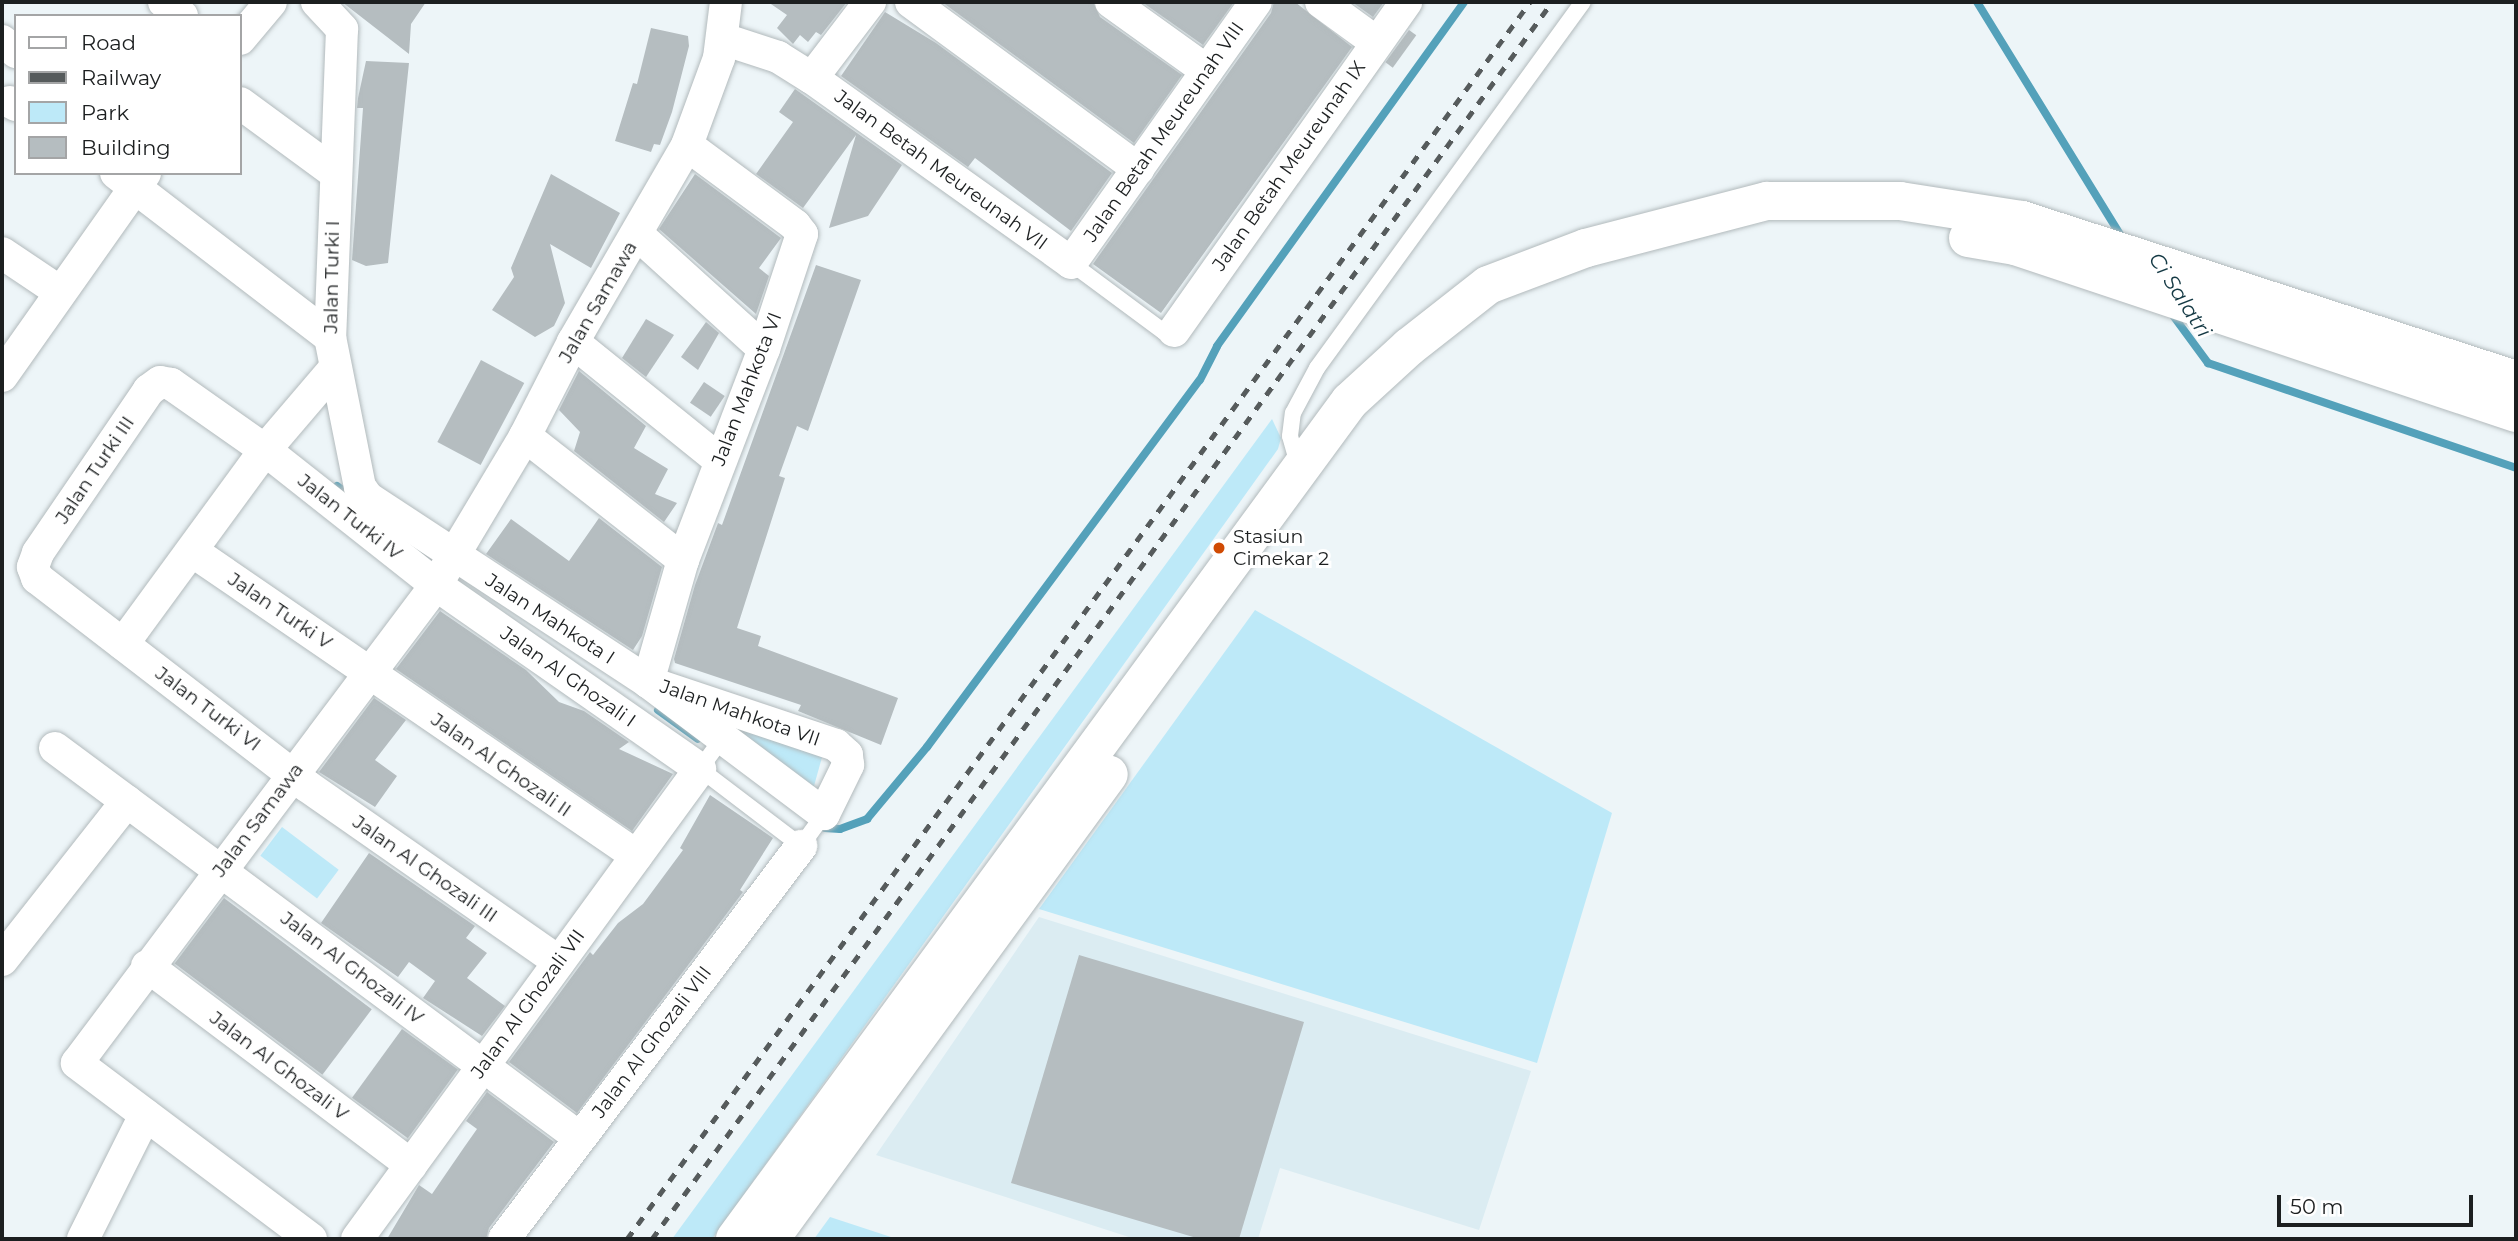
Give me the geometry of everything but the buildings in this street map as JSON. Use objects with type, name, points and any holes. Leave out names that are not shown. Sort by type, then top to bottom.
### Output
[{"type":"street","points":[[164,2],[179,14]]},
{"type":"street","points":[[242,38],[271,2]]},
{"type":"street","name":"Jalan Turki I","points":[[317,2],[342,29],[334,172],[330,337],[360,487],[368,498],[444,569]]},
{"type":"street","name":"Jalan Samawa","points":[[145,1115],[77,1063],[444,569],[526,436],[573,342],[687,145],[723,39],[726,2]]},
{"type":"street","points":[[812,78],[870,2]]},
{"type":"street","points":[[911,2],[1138,169]]},
{"type":"street","points":[[1111,2],[1206,71]]},
{"type":"street","name":"Jalan Betah Meureunah VIII","points":[[1071,263],[1256,2]]},
{"type":"street","points":[[1321,2],[1376,42]]},
{"type":"street","name":"Jalan Betah Meureunah IX","points":[[1174,331],[1406,2]]},
{"type":"street","name":"Jalan Betah Meureunah VII","points":[[723,39],[778,57],[812,78],[1071,263]]},
{"type":"street","points":[[242,104],[334,172]]},
{"type":"street","name":"Jalan Mahkota VI","points":[[648,682],[683,560],[719,460],[764,349],[802,234],[796,225],[687,145]]},
{"type":"street","points":[[2,376],[60,292],[132,178],[330,337]]},
{"type":"street","points":[[770,1239],[1299,467],[1350,401],[1409,347],[1489,285],[1586,248],[1678,221],[1766,201],[1900,201],[2022,220],[2107,245],[2165,283],[2516,413]]},
{"type":"street","points":[[735,1239],[1371,413],[1429,360],[1502,305],[1591,272],[1765,224],[1827,221],[1893,224],[2015,246],[2165,283],[2516,380]]},
{"type":"street","points":[[637,234],[764,349]]},
{"type":"street","points":[[2,253],[60,292]]},
{"type":"street","points":[[573,342],[719,460]]},
{"type":"street","points":[[123,644],[265,450],[335,369]]},
{"type":"street","name":"Jalan Turki III","points":[[123,644],[37,578],[33,567],[149,390],[160,382],[172,384],[265,450]]},
{"type":"street","points":[[526,436],[683,560]]},
{"type":"street","name":"Jalan Turki IV","points":[[265,450],[444,569]]},
{"type":"street","name":"Jalan Turki V","points":[[192,551],[368,671]]},
{"type":"street","name":"Jalan Mahkota I","points":[[444,569],[648,682]]},
{"type":"street","name":"Jalan Al Ghozali I","points":[[444,569],[700,769]]},
{"type":"street","name":"Jalan Turki VI","points":[[123,644],[292,774]]},
{"type":"street","name":"Jalan Al Ghozali II","points":[[368,671],[636,856]]},
{"type":"street","points":[[648,682],[721,740],[810,834]]},
{"type":"street","name":"Jalan Mahkota VII","points":[[648,682],[836,745],[846,755],[848,765],[810,834]]},
{"type":"street","name":"Jalan Al Ghozali IV","points":[[55,748],[580,1139]]},
{"type":"street","name":"Jalan Al Ghozali VII","points":[[357,1239],[700,769]]},
{"type":"street","name":"Jalan Al Ghozali III","points":[[292,774],[559,962]]},
{"type":"street","points":[[2,960],[127,801]]},
{"type":"street","name":"Jalan Al Ghozali VIII","points":[[504,1239],[810,834]]},
{"type":"street","name":"Jalan Al Ghozali V","points":[[147,966],[411,1165]]},
{"type":"street","points":[[83,1239],[145,1115],[311,1239]]},
{"type":"lane","points":[[1299,467],[1290,436],[1293,413],[1317,368],[1583,2]]},
{"type":"lane","points":[[1071,263],[1164,332],[1174,331]]},
{"type":"lane","points":[[721,740],[700,769],[810,834]]},
{"type":"shaded area","points":[[1039,917],[1531,1071],[1479,1230],[1280,1168],[1258,1239],[1135,1239],[876,1155]]},
{"type":"green space","points":[[1272,419],[1281,438],[1278,449],[712,1239],[672,1239]]},
{"type":"green space","points":[[1255,610],[1612,813],[1537,1063],[1039,909]]},
{"type":"green space","points":[[679,702],[824,750],[809,804]]},
{"type":"green space","points":[[282,827],[339,870],[317,898],[260,856]]},
{"type":"green space","points":[[830,1217],[897,1239],[814,1239]]},
{"type":"waterway","points":[[825,828],[840,829],[867,819],[927,747],[1200,380],[1217,346],[1464,2]]},
{"type":"waterway","name":"Ci Salatri","points":[[1977,2],[2122,238]]},
{"type":"waterway","name":"Ci Salatri","points":[[2169,310],[2208,363],[2516,468]]},
{"type":"waterway","points":[[337,486],[354,499]]},
{"type":"waterway","points":[[658,710],[698,739]]},
{"type":"railway","points":[[627,1239],[1530,2]]},
{"type":"railway","points":[[652,1239],[1552,2]]},
{"type":"place","name":"Stasiun Cimekar 2","points":[[1219,548]]}]
